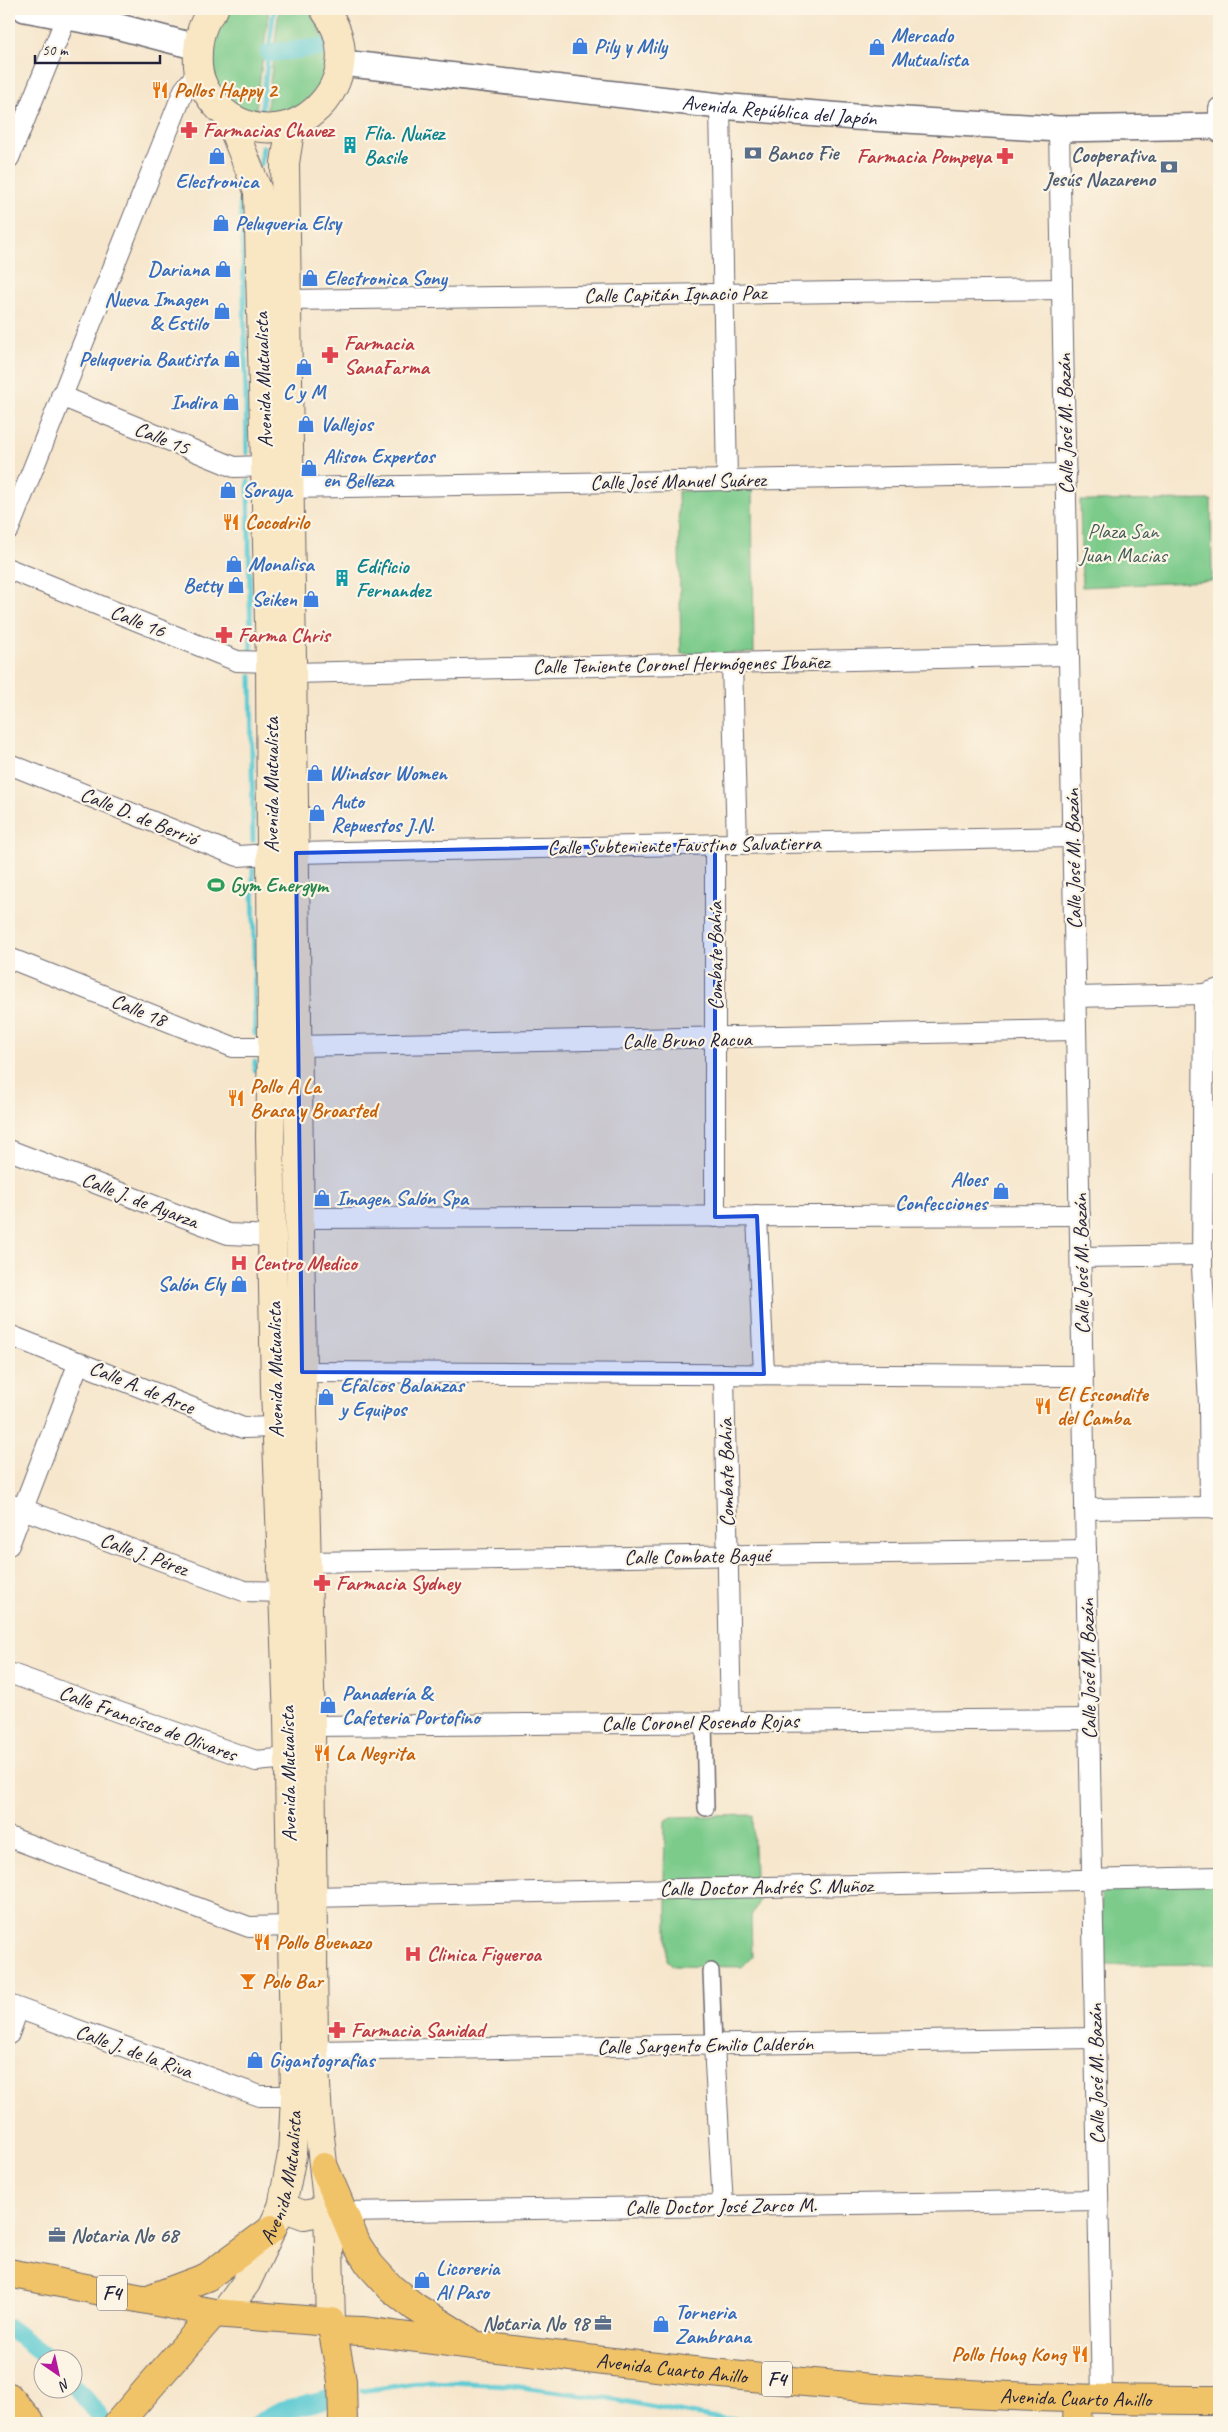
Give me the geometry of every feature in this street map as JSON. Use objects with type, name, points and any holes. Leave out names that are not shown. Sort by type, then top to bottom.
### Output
[{"type":"highway","points":[[324,2167],[336,2211],[370,2265],[391,2288],[415,2307],[476,2346]]},
{"type":"highway","points":[[146,2300],[207,2277],[277,2218]]},
{"type":"highway","name":"F4","points":[[9,2273],[219,2313],[333,2326]]},
{"type":"highway","points":[[118,2423],[219,2313]]},
{"type":"highway","points":[[333,2326],[342,2381],[343,2418]]},
{"type":"highway","name":"Avenida Cuarto Anillo","points":[[333,2326],[476,2346],[726,2374],[933,2392],[1084,2409],[1219,2400]]},
{"type":"highway","points":[[9,2397],[31,2423]]},
{"type":"main road","points":[[214,9],[202,28],[198,59],[204,88],[215,104],[228,116],[248,125],[270,128],[292,125],[310,115],[326,101],[336,83],[342,63],[341,41],[333,20],[324,9]]},
{"type":"main road","name":"Avenida Mutualista","points":[[228,116],[258,191],[266,466],[281,668],[285,1047],[300,1218],[311,1726],[314,2051],[318,2118],[324,2167]]},
{"type":"main road","name":"Avenida Mutualista","points":[[281,668],[290,488],[285,163],[292,125]]},
{"type":"main road","name":"Avenida Mutualista","points":[[219,2313],[246,2283],[277,2218],[292,2156],[295,2096],[292,1926],[276,1427],[270,1136],[285,1047]]},
{"type":"main road","points":[[270,1136],[284,1150],[287,1206],[292,1215],[300,1218]]},
{"type":"main road","points":[[273,1236],[287,1248],[292,1258],[290,1311],[292,1318],[301,1327]]},
{"type":"main road","points":[[277,2218],[336,2211],[333,2326]]},
{"type":"street","points":[[9,529],[198,59],[116,26],[25,9]]},
{"type":"street","points":[[9,158],[66,18]]},
{"type":"street","name":"Avenida República del Japón","points":[[342,63],[720,106],[855,118],[1060,129],[1219,126]]},
{"type":"street","points":[[720,106],[727,481]]},
{"type":"street","points":[[1219,108],[1219,132]]},
{"type":"street","name":"Calle José M. Bazán","points":[[1060,129],[1098,2200],[1084,2409]]},
{"type":"street","name":"Calle Capitán Ignacio Paz","points":[[287,300],[1062,289]]},
{"type":"street","name":"Calle 15","points":[[61,396],[234,467],[266,466]]},
{"type":"street","name":"Calle José Manuel Suárez","points":[[290,488],[1066,474]]},
{"type":"street","name":"Calle 16","points":[[9,569],[237,661],[281,668]]},
{"type":"street","name":"Calle Teniente Coronel Hermógenes Ibañez","points":[[281,668],[732,663],[1069,656]]},
{"type":"street","points":[[732,663],[737,844]]},
{"type":"street","name":"Calle D. de Berrió","points":[[9,764],[238,856],[284,853]]},
{"type":"street","name":"Calle Subteniente Faustino Salvatierra","points":[[284,853],[1072,837]]},
{"type":"street","name":"Combate Bahía","points":[[715,844],[715,1217]]},
{"type":"street","name":"Calle 18","points":[[9,958],[233,1047],[285,1047]]},
{"type":"street","points":[[1076,997],[1212,992],[1202,1254],[1214,1405],[1215,1508],[1085,1509]]},
{"type":"street","name":"Calle Bruno Racua","points":[[285,1047],[1076,1030]]},
{"type":"street","name":"Calle J. de Ayarza","points":[[9,1150],[228,1234],[273,1236]]},
{"type":"street","points":[[300,1218],[1080,1215]]},
{"type":"street","points":[[757,1216],[764,1374]]},
{"type":"street","points":[[1081,1256],[1202,1254]]},
{"type":"street","name":"Calle A. de Arce","points":[[9,1335],[244,1428],[276,1427]]},
{"type":"street","points":[[9,1545],[16,1506],[80,1362]]},
{"type":"street","points":[[302,1372],[1083,1376]]},
{"type":"street","name":"Combate Bahía","points":[[724,1374],[731,1722]]},
{"type":"street","name":"Calle J. Pérez","points":[[16,1506],[244,1591],[282,1592]]},
{"type":"street","name":"Calle Combate Bagué","points":[[307,1562],[1086,1550]]},
{"type":"street","name":"Calle Francisco de Olivares","points":[[9,1673],[256,1761],[288,1758]]},
{"type":"street","name":"Calle Coronel Rosendo Rojas","points":[[311,1726],[1089,1719]]},
{"type":"street","points":[[704,1722],[706,1808]]},
{"type":"street","points":[[9,1837],[250,1927],[292,1926]]},
{"type":"street","name":"Calle Doctor Andrés S. Muñoz","points":[[312,1897],[1219,1878]]},
{"type":"street","points":[[711,1972],[722,2206]]},
{"type":"street","points":[[9,2034],[13,2007]]},
{"type":"street","name":"Calle J. de la Riva","points":[[13,2007],[260,2096],[295,2096]]},
{"type":"street","name":"Calle Sargento Emilio Calderón","points":[[314,2051],[1095,2038]]},
{"type":"street","name":"Calle Doctor José Zarco M.","points":[[336,2211],[1098,2200]]},
{"type":"highlighted area","points":[[715,844],[715,1217],[757,1216],[764,1374],[302,1372],[296,853]]},
{"type":"green space","points":[[232,9],[269,9],[255,117],[231,103],[222,94],[212,69],[212,43],[216,30],[223,18]]},
{"type":"green space","points":[[279,9],[307,9],[318,25],[324,43],[326,60],[322,77],[314,91],[302,103],[286,111],[266,115]]},
{"type":"green space","points":[[752,490],[754,653],[681,654],[678,491]]},
{"type":"green space","name":"Plaza San Juan Macias","points":[[1211,500],[1212,581],[1082,587],[1080,501]]},
{"type":"green space","points":[[753,1815],[755,1878],[664,1881],[665,1821],[672,1817]]},
{"type":"green space","points":[[1219,1884],[1219,1964],[1102,1965],[1101,1885]]},
{"type":"green space","points":[[764,1892],[751,1916],[752,1957],[742,1967],[674,1966],[667,1960],[667,1895]]},
{"type":"waterway","points":[[261,114],[274,9]]},
{"type":"waterway","points":[[269,53],[323,47]]},
{"type":"waterway","points":[[261,164],[263,147]]},
{"type":"waterway","points":[[245,190],[240,201],[243,241],[247,453]]},
{"type":"waterway","points":[[248,481],[251,653]]},
{"type":"waterway","points":[[251,676],[253,841]]},
{"type":"waterway","points":[[253,869],[255,1034]]},
{"type":"waterway","points":[[255,1062],[255,1070]]},
{"type":"waterway","points":[[9,2328],[38,2350]]},
{"type":"waterway","points":[[362,2391],[430,2381],[505,2385],[613,2399],[711,2418],[792,2423]]},
{"type":"waterway","points":[[82,2395],[100,2416]]},
{"type":"waterway","points":[[258,2423],[277,2412],[329,2399]]},
{"type":"place","name":"Pily y Mily","points":[[580,46]]},
{"type":"place","name":"Mercado Mutualista","points":[[877,47]]},
{"type":"place","name":"Pollos Happy 2","points":[[160,90]]},
{"type":"place","name":"Farmacias Chavez","points":[[189,130]]},
{"type":"place","name":"Flia. Nuñez Basile","points":[[350,145]]},
{"type":"place","name":"Banco Fie","points":[[753,153]]},
{"type":"place","name":"Electronica","points":[[217,156]]},
{"type":"place","name":"Farmacia Pompeya","points":[[1005,156]]},
{"type":"place","name":"Cooperativa Jesús Nazareno","points":[[1169,167]]},
{"type":"place","name":"Peluqueria Elsy","points":[[221,223]]},
{"type":"place","name":"Dariana","points":[[223,269]]},
{"type":"place","name":"Electronica Sony","points":[[310,278]]},
{"type":"place","name":"Nueva Imagen & Estilo","points":[[222,311]]},
{"type":"place","name":"Farmacia SanaFarma","points":[[330,355]]},
{"type":"place","name":"Peluqueria Bautista","points":[[232,359]]},
{"type":"place","name":"C y M","points":[[304,367]]},
{"type":"place","name":"Indira","points":[[231,402]]},
{"type":"place","name":"Vallejos","points":[[306,424]]},
{"type":"place","name":"Alison Expertos en Belleza","points":[[309,468]]},
{"type":"place","name":"Soraya","points":[[228,490]]},
{"type":"place","name":"Cocodrilo","points":[[231,522]]},
{"type":"place","name":"Monalisa","points":[[234,564]]},
{"type":"place","name":"Edificio Fernandez","points":[[342,578]]},
{"type":"place","name":"Betty","points":[[236,585]]},
{"type":"place","name":"Seiken","points":[[311,599]]},
{"type":"place","name":"Farma Chris","points":[[224,635]]},
{"type":"place","name":"Windsor Women","points":[[315,773]]},
{"type":"place","name":"Auto Repuestos J.N.","points":[[317,813]]},
{"type":"place","name":"Gym Energym","points":[[216,885]]},
{"type":"place","name":"Pollo A La Brasa y Broasted","points":[[236,1098]]},
{"type":"place","name":"Aloes Confecciones","points":[[1001,1191]]},
{"type":"place","name":"Imagen Salón Spa","points":[[322,1198]]},
{"type":"place","name":"Centro Medico","points":[[239,1263]]},
{"type":"place","name":"Salón Ely","points":[[239,1284]]},
{"type":"place","name":"Efalcos Balanzas y Equipos","points":[[326,1397]]},
{"type":"place","name":"El Escondite del Camba","points":[[1043,1406]]},
{"type":"place","name":"Farmacia Sydney","points":[[322,1583]]},
{"type":"place","name":"Panadería & Cafeteria Portofino","points":[[328,1705]]},
{"type":"place","name":"La Negrita","points":[[322,1753]]},
{"type":"place","name":"Pollo Buenazo","points":[[262,1942]]},
{"type":"place","name":"Clinica Figueroa","points":[[413,1954]]},
{"type":"place","name":"Polo Bar","points":[[248,1981]]},
{"type":"place","name":"Farmacia Sanidad","points":[[337,2030]]},
{"type":"place","name":"Gigantografias","points":[[255,2060]]},
{"type":"place","name":"Notaria No 68","points":[[57,2235]]},
{"type":"place","name":"Licoreria Al Paso","points":[[422,2280]]},
{"type":"place","name":"Notaria No 98","points":[[603,2323]]},
{"type":"place","name":"Torneria Zambrana","points":[[661,2324]]},
{"type":"place","name":"Pollo Hong Kong","points":[[1080,2354]]}]
